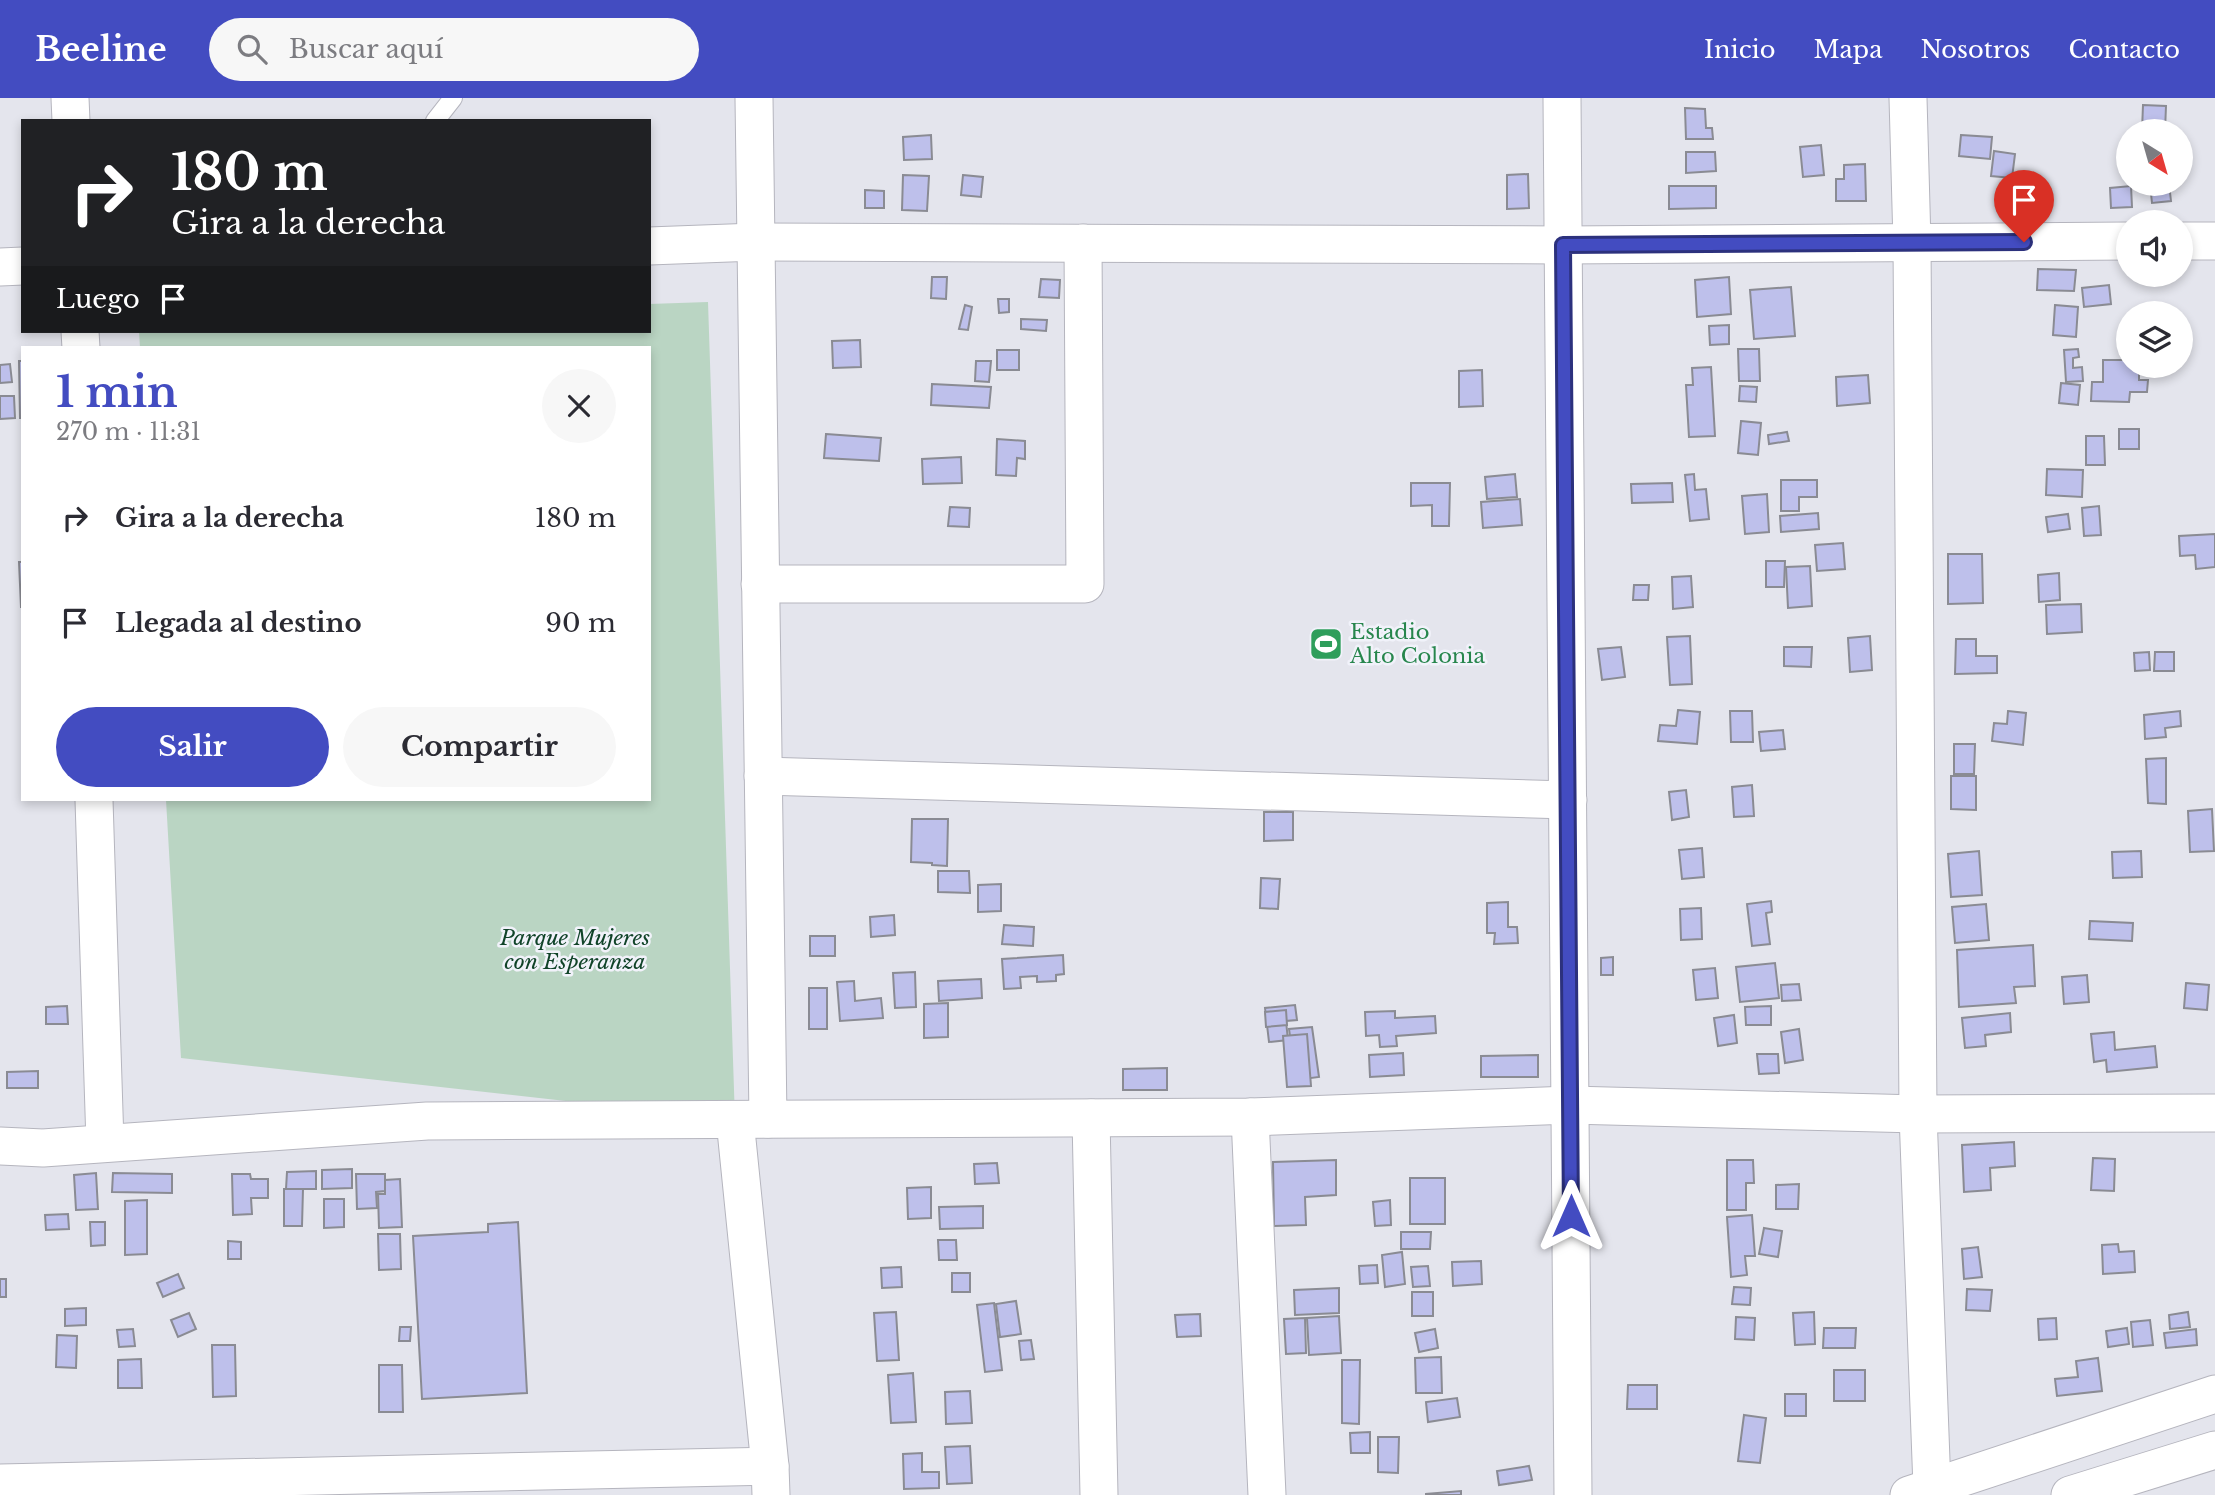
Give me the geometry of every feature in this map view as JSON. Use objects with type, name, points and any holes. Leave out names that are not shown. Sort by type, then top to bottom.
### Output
[{"type":"street","points":[[70,98],[71,119]]},
{"type":"street","points":[[0,1483],[229,1486],[770,1481],[752,1119],[763,776],[754,98]]},
{"type":"street","points":[[1562,98],[1573,1495]]},
{"type":"street","points":[[1908,98],[1912,243],[1920,1491],[2215,1394]]},
{"type":"street","points":[[651,246],[756,242],[1563,245],[2116,241]]},
{"type":"street","points":[[2193,241],[2215,241]]},
{"type":"street","points":[[761,584],[1085,584],[1083,243]]},
{"type":"street","points":[[0,267],[21,266]]},
{"type":"street","points":[[763,776],[1568,800]]},
{"type":"street","points":[[94,801],[104,1143]]},
{"type":"street","points":[[0,1146],[43,1148],[427,1121],[1251,1117],[1570,1105],[1918,1114],[2215,1113]]},
{"type":"street","points":[[1251,1117],[1267,1495]]},
{"type":"street","points":[[1091,1118],[1099,1495]]},
{"type":"street","points":[[2070,1495],[2215,1450]]},
{"type":"lane","points":[[437,119],[453,98]]},
{"type":"green space","name":"Parque Mujeres con Esperanza","points":[[708,302],[735,1120],[181,1058],[166,801],[651,801],[651,346],[140,346],[139,333],[651,333],[651,304]]},
{"type":"building","points":[[2143,105],[2166,106],[2165,119],[2142,119]]},
{"type":"building","points":[[1685,108],[1705,109],[1706,128],[1712,128],[1713,139],[1686,139]]},
{"type":"building","points":[[931,135],[932,159],[904,160],[903,137]]},
{"type":"building","points":[[1961,135],[1992,137],[1990,159],[1959,156]]},
{"type":"building","points":[[1821,145],[1824,175],[1803,177],[1800,147]]},
{"type":"building","points":[[1994,151],[2015,154],[2012,178],[1991,176]]},
{"type":"building","points":[[1686,152],[1715,152],[1716,171],[1686,173]]},
{"type":"building","points":[[1865,164],[1866,201],[1836,201],[1836,179],[1844,179],[1844,165]]},
{"type":"building","points":[[1528,174],[1529,208],[1507,209],[1507,175]]},
{"type":"building","points":[[903,175],[929,176],[927,211],[902,210]]},
{"type":"building","points":[[963,175],[983,177],[981,197],[961,195]]},
{"type":"building","points":[[1669,186],[1716,186],[1716,208],[1669,209]]},
{"type":"building","points":[[2116,187],[2116,196],[2131,196],[2132,207],[2111,208],[2110,188]]},
{"type":"building","points":[[865,190],[884,191],[884,208],[865,208]]},
{"type":"building","points":[[2151,196],[2170,196],[2171,201],[2152,203]]},
{"type":"building","points":[[2038,269],[2076,270],[2074,291],[2037,290]]},
{"type":"building","points":[[932,277],[947,277],[946,299],[931,298]]},
{"type":"building","points":[[1729,277],[1731,314],[1697,317],[1695,280]]},
{"type":"building","points":[[1041,279],[1060,280],[1059,298],[1039,297]]},
{"type":"building","points":[[2109,285],[2111,304],[2084,307],[2082,288]]},
{"type":"building","points":[[1791,287],[1795,336],[1754,339],[1750,290]]},
{"type":"building","points":[[998,299],[1009,299],[1009,312],[999,313]]},
{"type":"building","points":[[965,305],[972,307],[968,330],[959,329]]},
{"type":"building","points":[[2055,305],[2078,307],[2076,337],[2053,335]]},
{"type":"building","points":[[1021,319],[1047,320],[1046,331],[1021,329]]},
{"type":"building","points":[[1729,325],[1729,344],[1710,345],[1709,326]]},
{"type":"building","points":[[860,340],[861,367],[833,368],[832,341]]},
{"type":"building","points":[[1738,349],[1759,349],[1760,381],[1739,381]]},
{"type":"building","points":[[2078,349],[2079,357],[2073,358],[2073,368],[2082,367],[2083,381],[2066,382],[2064,350]]},
{"type":"building","points":[[997,350],[1019,350],[1019,370],[997,370]]},
{"type":"building","points":[[2103,360],[2116,360],[2116,378],[2148,380],[2147,392],[2130,392],[2129,402],[2091,401],[2092,382],[2103,382]]},
{"type":"building","points":[[19,361],[21,361],[21,418]]},
{"type":"building","points":[[976,361],[991,361],[989,382],[975,381]]},
{"type":"building","points":[[10,364],[12,382],[0,383],[0,365]]},
{"type":"building","points":[[1711,367],[1715,436],[1689,437],[1686,385],[1693,385],[1692,368]]},
{"type":"building","points":[[1482,370],[1483,406],[1459,407],[1459,371]]},
{"type":"building","points":[[1868,375],[1870,403],[1837,406],[1836,377]]},
{"type":"building","points":[[2061,383],[2080,385],[2078,405],[2059,403]]},
{"type":"building","points":[[932,384],[991,387],[989,408],[931,405]]},
{"type":"building","points":[[1740,386],[1757,387],[1756,402],[1739,401]]},
{"type":"building","points":[[0,396],[14,396],[15,418],[0,419]]},
{"type":"building","points":[[1741,421],[1761,423],[1758,455],[1738,453]]},
{"type":"building","points":[[2119,429],[2139,429],[2139,449],[2119,449]]},
{"type":"building","points":[[1787,432],[1789,441],[1769,444],[1768,435]]},
{"type":"building","points":[[826,434],[881,438],[879,461],[824,458]]},
{"type":"building","points":[[2086,436],[2104,436],[2105,465],[2086,465]]},
{"type":"building","points":[[997,439],[1025,441],[1025,459],[1017,458],[1016,476],[996,475]]},
{"type":"building","points":[[961,457],[962,483],[923,484],[922,459]]},
{"type":"building","points":[[2047,469],[2083,470],[2082,497],[2046,495]]},
{"type":"building","points":[[1515,474],[1517,497],[1487,499],[1485,477]]},
{"type":"building","points":[[1694,474],[1695,490],[1706,489],[1709,519],[1690,521],[1685,475]]},
{"type":"building","points":[[1781,480],[1817,480],[1817,497],[1799,497],[1799,511],[1781,511]]},
{"type":"building","points":[[1411,483],[1450,483],[1449,526],[1432,526],[1432,505],[1411,506]]},
{"type":"building","points":[[1672,483],[1673,502],[1632,503],[1631,484]]},
{"type":"building","points":[[1767,494],[1769,532],[1745,534],[1742,496]]},
{"type":"building","points":[[1520,499],[1522,525],[1483,528],[1481,502]]},
{"type":"building","points":[[2099,506],[2101,535],[2084,536],[2082,508]]},
{"type":"building","points":[[950,507],[970,508],[969,527],[948,526]]},
{"type":"building","points":[[1818,513],[1819,529],[1781,532],[1780,516]]},
{"type":"building","points":[[2068,514],[2070,529],[2048,532],[2046,517]]},
{"type":"building","points":[[2215,534],[2215,567],[2196,569],[2195,555],[2180,556],[2179,536]]},
{"type":"building","points":[[1843,543],[1845,569],[1817,571],[1815,545]]},
{"type":"building","points":[[1948,554],[1982,554],[1983,603],[1948,604]]},
{"type":"building","points":[[1766,561],[1785,561],[1784,587],[1766,587]]},
{"type":"building","points":[[19,562],[21,562],[21,607]]},
{"type":"building","points":[[1810,566],[1812,606],[1788,608],[1786,567]]},
{"type":"building","points":[[2059,573],[2060,600],[2039,602],[2038,575]]},
{"type":"building","points":[[1691,576],[1693,607],[1673,609],[1672,577]]},
{"type":"building","points":[[1634,585],[1649,585],[1648,600],[1633,600]]},
{"type":"building","points":[[2081,604],[2082,632],[2047,634],[2046,605]]},
{"type":"building","points":[[1690,636],[1692,684],[1670,685],[1667,637]]},
{"type":"building","points":[[1870,636],[1872,670],[1850,672],[1848,638]]},
{"type":"building","points":[[1956,639],[1976,639],[1976,656],[1997,656],[1997,673],[1955,674]]},
{"type":"building","points":[[1621,647],[1625,677],[1602,680],[1598,649]]},
{"type":"building","points":[[1784,647],[1812,647],[1811,667],[1784,666]]},
{"type":"building","points":[[2149,652],[2150,670],[2135,671],[2134,653]]},
{"type":"building","points":[[2155,652],[2174,652],[2174,671],[2154,671]]},
{"type":"building","points":[[1678,710],[1700,712],[1697,744],[1658,741],[1660,725],[1676,726]]},
{"type":"building","points":[[1730,711],[1752,711],[1753,742],[1731,742]]},
{"type":"building","points":[[2008,711],[2026,713],[2023,745],[1992,741],[1994,723],[2007,724]]},
{"type":"building","points":[[2180,711],[2181,726],[2165,728],[2166,737],[2145,739],[2144,715]]},
{"type":"building","points":[[1783,730],[1785,749],[1761,751],[1759,732]]},
{"type":"building","points":[[1954,744],[1975,744],[1974,774],[1954,774]]},
{"type":"building","points":[[2166,758],[2166,804],[2148,803],[2146,759]]},
{"type":"building","points":[[1951,776],[1976,776],[1976,810],[1951,809]]},
{"type":"building","points":[[1752,785],[1754,816],[1734,817],[1732,787]]},
{"type":"building","points":[[1686,790],[1689,817],[1672,820],[1669,792]]},
{"type":"building","points":[[2212,809],[2214,851],[2190,852],[2188,811]]},
{"type":"building","points":[[1264,812],[1293,812],[1293,840],[1264,841]]},
{"type":"building","points":[[912,819],[948,819],[947,866],[911,862]]},
{"type":"building","points":[[1702,848],[1704,877],[1682,879],[1679,850]]},
{"type":"building","points":[[1979,851],[1982,895],[1951,897],[1948,854]]},
{"type":"building","points":[[2141,851],[2142,877],[2113,878],[2112,852]]},
{"type":"building","points":[[938,871],[969,871],[970,893],[938,892]]},
{"type":"building","points":[[1261,878],[1280,879],[1278,909],[1260,908]]},
{"type":"building","points":[[1001,884],[1001,911],[978,912],[978,885]]},
{"type":"building","points":[[1771,901],[1772,912],[1766,913],[1770,944],[1752,946],[1747,904]]},
{"type":"building","points":[[1508,902],[1508,927],[1517,927],[1518,943],[1494,944],[1495,933],[1487,933],[1487,903]]},
{"type":"building","points":[[1986,904],[1989,940],[1955,943],[1952,907]]},
{"type":"building","points":[[1701,908],[1702,939],[1681,940],[1680,909]]},
{"type":"building","points":[[894,915],[895,935],[871,937],[870,917]]},
{"type":"building","points":[[2090,921],[2133,923],[2132,941],[2089,939]]},
{"type":"building","points":[[1004,925],[1034,927],[1033,946],[1002,944]]},
{"type":"building","points":[[810,936],[835,936],[835,956],[810,956]]},
{"type":"building","points":[[2033,945],[2035,986],[2014,987],[2016,1003],[1959,1007],[1957,950]]},
{"type":"building","points":[[1063,955],[1064,974],[1056,975],[1056,981],[1037,982],[1037,976],[1020,977],[1021,988],[1004,989],[1002,959]]},
{"type":"building","points":[[1613,957],[1613,975],[1601,975],[1601,958]]},
{"type":"building","points":[[1775,963],[1779,998],[1740,1002],[1736,967]]},
{"type":"building","points":[[1715,968],[1718,998],[1696,1000],[1693,970]]},
{"type":"building","points":[[915,972],[916,1007],[895,1008],[893,973]]},
{"type":"building","points":[[2087,975],[2089,1002],[2064,1004],[2062,977]]},
{"type":"building","points":[[981,979],[982,998],[939,1001],[938,981]]},
{"type":"building","points":[[854,981],[855,1001],[881,998],[883,1018],[840,1021],[837,982]]},
{"type":"building","points":[[2186,983],[2209,985],[2207,1010],[2184,1008]]},
{"type":"building","points":[[1799,984],[1801,1000],[1782,1001],[1781,985]]},
{"type":"building","points":[[809,988],[827,988],[827,1029],[809,1029]]},
{"type":"building","points":[[948,1003],[948,1037],[924,1038],[924,1004]]},
{"type":"building","points":[[1295,1005],[1297,1020],[1286,1021],[1288,1040],[1269,1042],[1265,1008]]},
{"type":"building","points":[[67,1006],[68,1024],[46,1024],[46,1007]]},
{"type":"building","points":[[1771,1006],[1771,1025],[1746,1025],[1745,1007]]},
{"type":"building","points":[[1286,1010],[1287,1025],[1266,1027],[1265,1012]]},
{"type":"building","points":[[1395,1011],[1395,1018],[1435,1016],[1436,1033],[1396,1036],[1397,1046],[1380,1047],[1379,1035],[1366,1036],[1365,1012]]},
{"type":"building","points":[[2010,1013],[2011,1032],[1985,1035],[1986,1046],[1965,1048],[1962,1018]]},
{"type":"building","points":[[1734,1015],[1737,1043],[1718,1046],[1714,1018]]},
{"type":"building","points":[[1312,1027],[1319,1077],[1296,1080],[1289,1029]]},
{"type":"building","points":[[1799,1029],[1803,1060],[1785,1063],[1781,1032]]},
{"type":"building","points":[[2114,1032],[2115,1050],[2155,1046],[2157,1067],[2107,1072],[2106,1060],[2094,1062],[2091,1034]]},
{"type":"building","points":[[1307,1034],[1311,1086],[1287,1087],[1283,1036]]},
{"type":"building","points":[[1403,1053],[1404,1075],[1370,1077],[1369,1055]]},
{"type":"building","points":[[1757,1054],[1778,1054],[1779,1073],[1759,1074]]},
{"type":"building","points":[[1538,1055],[1538,1077],[1481,1077],[1481,1056]]},
{"type":"building","points":[[1167,1068],[1167,1090],[1123,1090],[1123,1069]]},
{"type":"building","points":[[38,1071],[38,1088],[7,1088],[7,1072]]},
{"type":"building","points":[[2014,1142],[2015,1166],[1990,1168],[1991,1190],[1964,1192],[1962,1145]]},
{"type":"building","points":[[2093,1158],[2115,1159],[2114,1191],[2091,1190]]},
{"type":"building","points":[[1336,1160],[1336,1195],[1305,1197],[1306,1225],[1274,1226],[1273,1162]]},
{"type":"building","points":[[1727,1160],[1753,1160],[1754,1183],[1746,1183],[1746,1210],[1727,1210]]},
{"type":"building","points":[[997,1163],[999,1183],[975,1184],[974,1164]]},
{"type":"building","points":[[352,1169],[352,1188],[322,1189],[322,1170]]},
{"type":"building","points":[[316,1171],[316,1189],[286,1189],[287,1172]]},
{"type":"building","points":[[96,1173],[98,1209],[76,1210],[74,1175]]},
{"type":"building","points":[[113,1173],[172,1174],[172,1193],[112,1192]]},
{"type":"building","points":[[232,1174],[250,1174],[251,1179],[268,1179],[268,1198],[251,1198],[252,1214],[233,1215]]},
{"type":"building","points":[[356,1174],[385,1174],[385,1191],[376,1192],[377,1208],[357,1209]]},
{"type":"building","points":[[1410,1178],[1445,1178],[1445,1224],[1410,1224]]},
{"type":"building","points":[[400,1179],[402,1227],[379,1228],[378,1194],[385,1194],[385,1180]]},
{"type":"building","points":[[1799,1184],[1798,1209],[1776,1209],[1776,1185]]},
{"type":"building","points":[[931,1187],[931,1218],[908,1219],[907,1188]]},
{"type":"building","points":[[284,1189],[303,1189],[302,1226],[284,1226]]},
{"type":"building","points":[[324,1199],[344,1199],[344,1227],[324,1228]]},
{"type":"building","points":[[147,1200],[147,1254],[125,1255],[125,1201]]},
{"type":"building","points":[[1390,1200],[1391,1225],[1375,1226],[1373,1202]]},
{"type":"building","points":[[983,1206],[983,1228],[940,1229],[939,1207]]},
{"type":"building","points":[[68,1214],[69,1229],[46,1230],[45,1215]]},
{"type":"building","points":[[1752,1215],[1755,1256],[1745,1256],[1747,1275],[1731,1277],[1727,1217]]},
{"type":"building","points":[[90,1222],[105,1222],[105,1245],[91,1246]]},
{"type":"building","points":[[518,1222],[527,1393],[422,1399],[413,1236],[488,1232],[488,1224]]},
{"type":"building","points":[[1764,1228],[1782,1231],[1778,1257],[1759,1254]]},
{"type":"building","points":[[1401,1232],[1431,1232],[1430,1249],[1401,1249]]},
{"type":"building","points":[[378,1234],[400,1234],[401,1269],[379,1270]]},
{"type":"building","points":[[938,1240],[956,1240],[957,1260],[939,1260]]},
{"type":"building","points":[[228,1241],[241,1242],[241,1259],[228,1259]]},
{"type":"building","points":[[2118,1244],[2119,1252],[2134,1251],[2135,1272],[2103,1274],[2102,1245]]},
{"type":"building","points":[[1978,1247],[1982,1277],[1964,1279],[1962,1249]]},
{"type":"building","points":[[1402,1252],[1405,1284],[1385,1287],[1382,1255]]},
{"type":"building","points":[[1481,1261],[1482,1284],[1453,1286],[1452,1262]]},
{"type":"building","points":[[1377,1265],[1378,1283],[1360,1284],[1359,1266]]},
{"type":"building","points":[[1428,1266],[1430,1286],[1413,1287],[1411,1267]]},
{"type":"building","points":[[901,1267],[902,1287],[882,1288],[881,1268]]},
{"type":"building","points":[[952,1273],[970,1273],[970,1292],[952,1292]]},
{"type":"building","points":[[178,1274],[184,1288],[163,1297],[157,1283]]},
{"type":"building","points":[[0,1279],[6,1279],[6,1297],[0,1297]]},
{"type":"building","points":[[1734,1287],[1751,1288],[1750,1305],[1732,1304]]},
{"type":"building","points":[[1339,1288],[1339,1313],[1295,1315],[1294,1290]]},
{"type":"building","points":[[1967,1289],[1992,1290],[1990,1311],[1966,1310]]},
{"type":"building","points":[[1412,1292],[1433,1292],[1433,1316],[1412,1316]]},
{"type":"building","points":[[1016,1301],[1021,1334],[1000,1337],[996,1304]]},
{"type":"building","points":[[994,1303],[1002,1370],[985,1372],[977,1305]]},
{"type":"building","points":[[86,1308],[86,1325],[65,1326],[65,1309]]},
{"type":"building","points":[[896,1312],[899,1360],[877,1361],[874,1313]]},
{"type":"building","points":[[1814,1312],[1815,1344],[1795,1345],[1793,1313]]},
{"type":"building","points":[[2188,1312],[2190,1327],[2170,1329],[2169,1315]]},
{"type":"building","points":[[189,1313],[196,1329],[178,1337],[171,1320]]},
{"type":"building","points":[[1200,1314],[1201,1336],[1177,1337],[1175,1315]]},
{"type":"building","points":[[1339,1316],[1341,1353],[1309,1355],[1307,1318]]},
{"type":"building","points":[[1736,1317],[1755,1318],[1754,1340],[1735,1339]]},
{"type":"building","points":[[1305,1318],[1306,1353],[1286,1354],[1284,1319]]},
{"type":"building","points":[[2056,1318],[2057,1339],[2039,1340],[2038,1319]]},
{"type":"building","points":[[2150,1320],[2153,1345],[2133,1347],[2131,1322]]},
{"type":"building","points":[[400,1327],[411,1327],[410,1341],[399,1341]]},
{"type":"building","points":[[1824,1328],[1856,1328],[1855,1348],[1823,1348]]},
{"type":"building","points":[[2127,1328],[2129,1344],[2108,1347],[2106,1331]]},
{"type":"building","points":[[133,1329],[135,1346],[119,1347],[117,1330]]},
{"type":"building","points":[[1435,1329],[1438,1348],[1419,1352],[1415,1333]]},
{"type":"building","points":[[2196,1329],[2197,1345],[2166,1348],[2164,1333]]},
{"type":"building","points":[[57,1335],[77,1336],[76,1368],[56,1367]]},
{"type":"building","points":[[1031,1340],[1034,1359],[1021,1360],[1019,1341]]},
{"type":"building","points":[[212,1345],[235,1345],[236,1396],[213,1397]]},
{"type":"building","points":[[1441,1357],[1442,1393],[1416,1393],[1415,1358]]},
{"type":"building","points":[[2098,1358],[2102,1391],[2057,1396],[2055,1379],[2078,1377],[2076,1361]]},
{"type":"building","points":[[141,1359],[142,1388],[118,1388],[118,1360]]},
{"type":"building","points":[[1342,1360],[1360,1360],[1359,1424],[1342,1423]]},
{"type":"building","points":[[379,1365],[402,1365],[403,1412],[379,1412]]},
{"type":"building","points":[[1834,1370],[1865,1370],[1865,1401],[1834,1401]]},
{"type":"building","points":[[913,1373],[916,1422],[891,1423],[888,1375]]},
{"type":"building","points":[[1628,1385],[1657,1385],[1657,1409],[1627,1409]]},
{"type":"building","points":[[970,1391],[972,1423],[946,1424],[945,1392]]},
{"type":"building","points":[[1785,1394],[1806,1394],[1806,1416],[1785,1416]]},
{"type":"building","points":[[1457,1398],[1460,1417],[1428,1422],[1426,1402]]},
{"type":"building","points":[[1744,1415],[1766,1418],[1760,1463],[1738,1461]]},
{"type":"building","points":[[1370,1432],[1370,1453],[1351,1453],[1350,1433]]},
{"type":"building","points":[[1378,1437],[1399,1437],[1398,1473],[1378,1472]]},
{"type":"building","points":[[970,1446],[972,1483],[947,1484],[945,1447]]},
{"type":"building","points":[[922,1453],[922,1472],[939,1472],[939,1488],[904,1489],[903,1454]]},
{"type":"building","points":[[1529,1466],[1532,1480],[1499,1485],[1497,1471]]},
{"type":"building","points":[[1461,1491],[1461,1495],[1426,1495],[1426,1494]]},
{"type":"place","name":"Estadio Alto Colonia","points":[[1326,644]]},
{"type":"route","points":[[1571,1216],[1563,245],[2024,242]]}]
